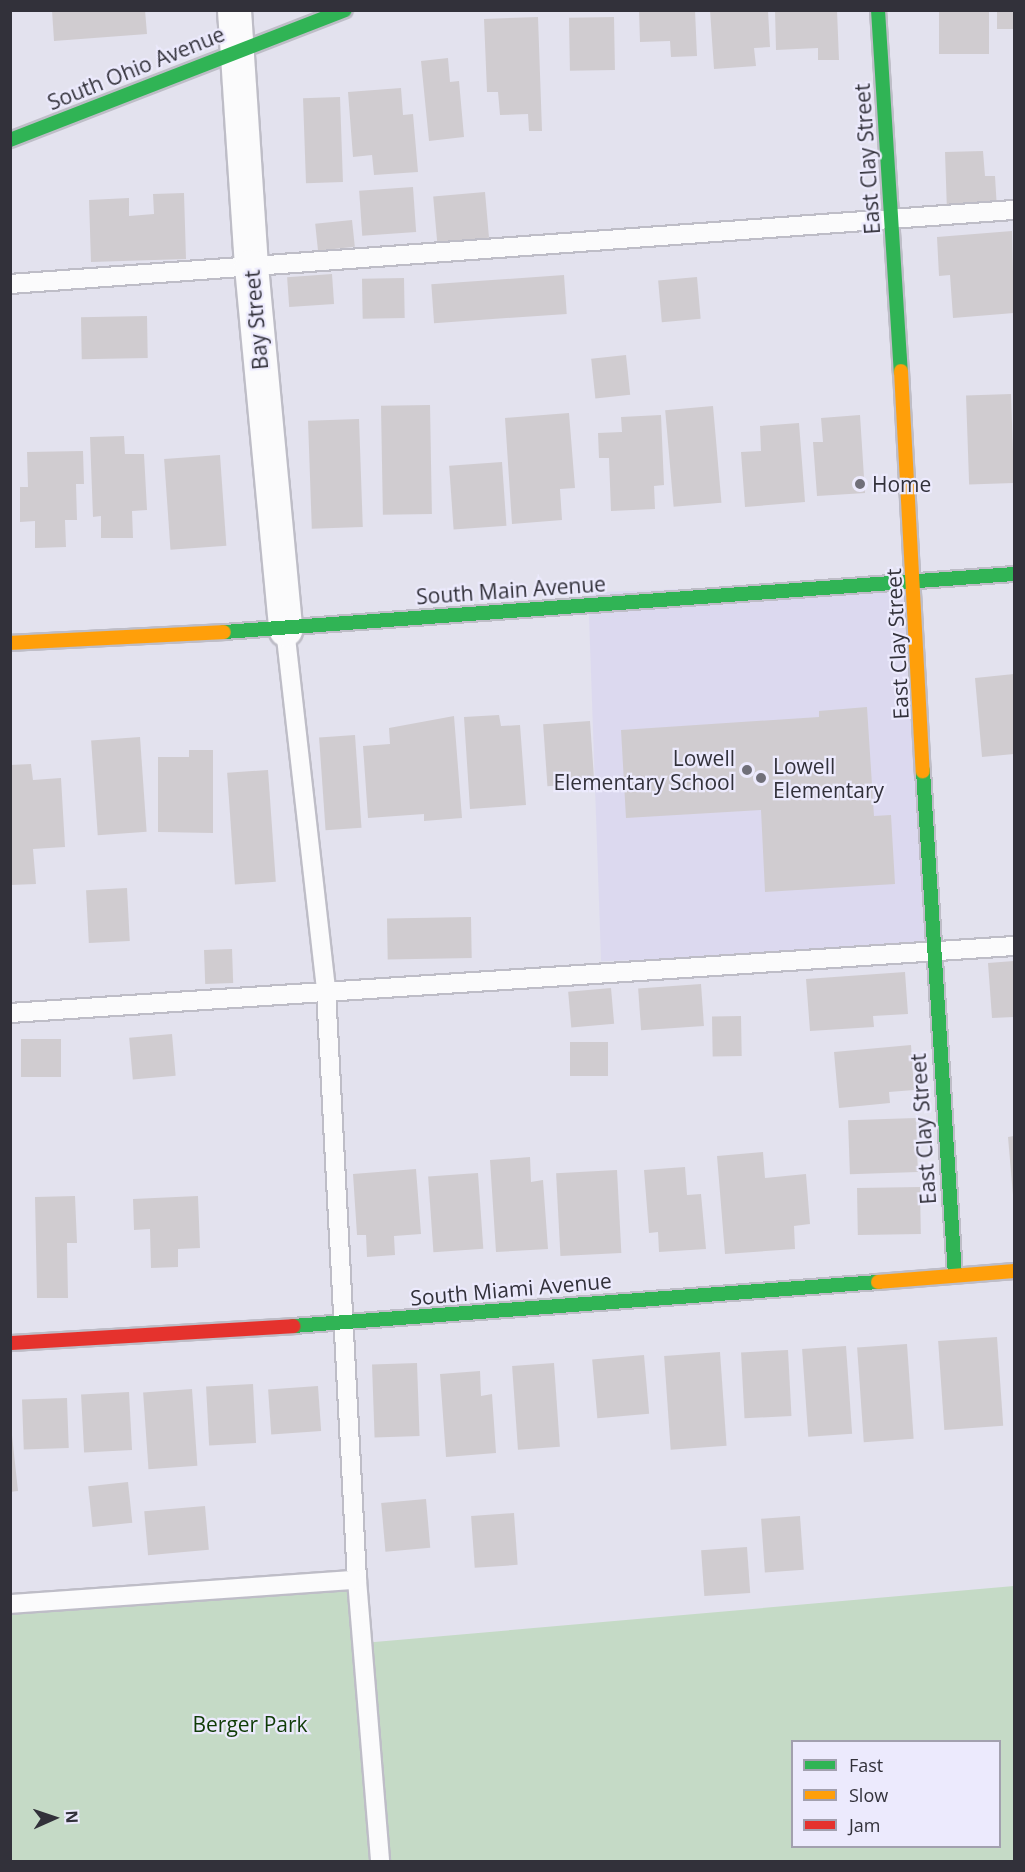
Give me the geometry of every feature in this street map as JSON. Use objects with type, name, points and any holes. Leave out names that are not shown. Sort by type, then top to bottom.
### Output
[{"type":"street","name":"Bay Street","points":[[234,10],[251,266],[285,629]]},
{"type":"street","name":"South Ohio Avenue","points":[[10,140],[345,10]]},
{"type":"street","name":"East Clay Street","points":[[878,10],[915,580],[931,950],[955,1275]]},
{"type":"street","name":"South Main Avenue","points":[[10,643],[285,629],[1014,574]]},
{"type":"street","name":"South Miami Avenue","points":[[10,1343],[342,1323],[1014,1271]]},
{"type":"lane","points":[[10,284],[1014,210]]},
{"type":"lane","points":[[285,629],[326,990],[357,1580],[380,1862]]},
{"type":"lane","points":[[10,1013],[326,990],[1014,946]]},
{"type":"lane","points":[[10,1604],[357,1580]]},
{"type":"shaded area","name":"Lowell Elementary","points":[[915,581],[928,950],[601,961],[588,592]]},
{"type":"green space","name":"Berger Park","points":[[357,1580],[363,1643],[1014,1586],[1014,1861],[11,1862],[11,1604]]},
{"type":"building","points":[[52,10],[145,10],[147,34],[54,41]]},
{"type":"building","points":[[639,10],[695,10],[697,56],[671,57],[670,41],[640,42]]},
{"type":"building","points":[[710,10],[768,10],[770,47],[754,48],[756,66],[714,69]]},
{"type":"building","points":[[775,10],[837,10],[839,60],[818,60],[818,48],[776,50]]},
{"type":"building","points":[[939,10],[989,10],[989,54],[939,54]]},
{"type":"building","points":[[997,10],[1014,10],[1014,29],[997,29]]},
{"type":"building","points":[[538,17],[542,131],[529,131],[528,114],[500,115],[498,92],[487,92],[484,19]]},
{"type":"building","points":[[614,17],[615,70],[570,71],[569,18]]},
{"type":"building","points":[[448,58],[450,82],[459,81],[464,137],[429,141],[421,61]]},
{"type":"building","points":[[401,88],[403,115],[413,114],[418,172],[374,175],[372,155],[353,157],[348,92]]},
{"type":"building","points":[[340,97],[343,182],[306,183],[303,98]]},
{"type":"building","points":[[983,151],[985,176],[995,176],[997,209],[947,212],[945,152]]},
{"type":"building","points":[[413,187],[416,232],[362,236],[359,191]]},
{"type":"building","points":[[485,192],[489,238],[437,242],[433,197]]},
{"type":"building","points":[[184,193],[186,259],[91,262],[89,200],[129,198],[129,216],[154,214],[153,194]]},
{"type":"building","points":[[352,220],[355,247],[318,251],[315,224]]},
{"type":"building","points":[[1012,231],[1014,313],[953,318],[950,275],[939,276],[937,237]]},
{"type":"building","points":[[332,274],[334,304],[289,307],[287,277]]},
{"type":"building","points":[[564,275],[567,314],[434,323],[431,284]]},
{"type":"building","points":[[697,277],[701,319],[662,322],[658,280]]},
{"type":"building","points":[[404,278],[405,318],[363,319],[362,279]]},
{"type":"building","points":[[147,316],[148,358],[82,359],[81,317]]},
{"type":"building","points":[[626,355],[630,395],[595,398],[591,359]]},
{"type":"building","points":[[1011,394],[1014,483],[969,485],[966,396]]},
{"type":"building","points":[[430,405],[432,514],[383,515],[381,406]]},
{"type":"building","points":[[713,406],[721,503],[674,507],[665,410]]},
{"type":"building","points":[[569,413],[575,488],[560,489],[562,520],[512,524],[505,418]]},
{"type":"building","points":[[661,415],[664,485],[654,486],[655,509],[611,511],[609,458],[599,458],[598,433],[622,432],[621,417]]},
{"type":"building","points":[[860,415],[865,493],[817,496],[813,442],[823,442],[821,418]]},
{"type":"building","points":[[359,419],[363,527],[312,529],[308,421]]},
{"type":"building","points":[[799,423],[805,502],[745,507],[741,452],[761,451],[760,426]]},
{"type":"building","points":[[124,436],[125,454],[144,454],[147,510],[132,511],[133,538],[101,538],[101,516],[93,517],[90,437]]},
{"type":"building","points":[[83,451],[84,484],[76,484],[77,520],[65,520],[66,547],[35,548],[35,521],[20,522],[20,487],[28,487],[27,452]]},
{"type":"building","points":[[220,455],[226,546],[170,550],[164,459]]},
{"type":"building","points":[[502,462],[506,526],[454,530],[449,466]]},
{"type":"building","points":[[1014,674],[1014,754],[982,757],[975,678]]},
{"type":"building","name":"Lowell Elementary School","points":[[867,707],[874,816],[891,815],[895,884],[765,892],[761,810],[626,818],[621,730],[819,717],[819,711]]},
{"type":"building","points":[[499,715],[501,726],[520,725],[526,805],[470,809],[464,717]]},
{"type":"building","points":[[454,716],[462,818],[424,821],[424,814],[368,818],[363,746],[390,744],[389,728]]},
{"type":"building","points":[[590,721],[594,783],[547,786],[543,724]]},
{"type":"building","points":[[355,735],[361,828],[326,830],[319,738]]},
{"type":"building","points":[[140,737],[147,832],[98,835],[91,740]]},
{"type":"building","points":[[189,750],[213,750],[213,833],[158,832],[158,757],[189,757]]},
{"type":"building","points":[[31,764],[33,780],[61,778],[65,847],[33,849],[36,884],[10,885],[10,765]]},
{"type":"building","points":[[268,770],[276,882],[235,885],[227,773]]},
{"type":"building","points":[[127,888],[130,941],[89,943],[86,890]]},
{"type":"building","points":[[471,917],[472,958],[388,959],[387,918]]},
{"type":"building","points":[[232,949],[233,983],[205,984],[204,950]]},
{"type":"building","points":[[1014,961],[1014,1017],[992,1018],[988,963]]},
{"type":"building","points":[[905,972],[908,1014],[873,1016],[874,1027],[810,1031],[806,979]]},
{"type":"building","points":[[701,984],[704,1026],[641,1030],[638,988]]},
{"type":"building","points":[[611,988],[614,1024],[571,1028],[568,992]]},
{"type":"building","points":[[741,1016],[742,1056],[713,1057],[712,1017]]},
{"type":"building","points":[[172,1034],[176,1076],[133,1080],[129,1038]]},
{"type":"building","points":[[21,1039],[61,1039],[61,1077],[21,1077]]},
{"type":"building","points":[[570,1042],[608,1042],[608,1076],[570,1076]]},
{"type":"building","points":[[911,1045],[914,1090],[889,1092],[890,1103],[839,1108],[834,1052]]},
{"type":"building","points":[[916,1118],[918,1172],[850,1174],[848,1120]]},
{"type":"building","points":[[1014,1136],[1014,1195],[1013,1195],[1008,1137]]},
{"type":"building","points":[[763,1152],[765,1178],[806,1174],[810,1224],[794,1226],[795,1249],[725,1254],[717,1156]]},
{"type":"building","points":[[530,1157],[531,1182],[543,1180],[548,1249],[496,1252],[490,1160]]},
{"type":"building","points":[[685,1167],[687,1195],[701,1194],[706,1249],[659,1252],[658,1232],[649,1233],[644,1170]]},
{"type":"building","points":[[416,1169],[421,1234],[394,1236],[395,1255],[367,1257],[366,1235],[357,1235],[353,1174]]},
{"type":"building","points":[[617,1170],[621,1253],[560,1256],[556,1173]]},
{"type":"building","points":[[478,1173],[483,1249],[433,1252],[428,1176]]},
{"type":"building","points":[[920,1187],[921,1234],[858,1235],[857,1188]]},
{"type":"building","points":[[75,1196],[77,1243],[67,1243],[68,1298],[37,1298],[35,1197]]},
{"type":"building","points":[[198,1196],[200,1248],[178,1249],[178,1267],[151,1268],[150,1229],[134,1230],[133,1199]]},
{"type":"building","points":[[997,1337],[1003,1426],[944,1430],[938,1341]]},
{"type":"building","points":[[907,1344],[914,1439],[864,1442],[857,1347]]},
{"type":"building","points":[[846,1346],[852,1434],[808,1437],[802,1349]]},
{"type":"building","points":[[788,1350],[791,1416],[745,1418],[741,1352]]},
{"type":"building","points":[[720,1352],[727,1446],[671,1450],[664,1356]]},
{"type":"building","points":[[644,1355],[649,1414],[597,1418],[592,1360]]},
{"type":"building","points":[[417,1363],[420,1436],[375,1438],[372,1365]]},
{"type":"building","points":[[554,1363],[560,1447],[518,1450],[512,1366]]},
{"type":"building","points":[[480,1371],[481,1396],[492,1394],[496,1453],[446,1457],[440,1374]]},
{"type":"building","points":[[253,1384],[256,1443],[209,1445],[206,1386]]},
{"type":"building","points":[[318,1386],[321,1431],[271,1434],[268,1389]]},
{"type":"building","points":[[192,1389],[197,1466],[148,1469],[143,1392]]},
{"type":"building","points":[[129,1392],[132,1450],[84,1452],[81,1395]]},
{"type":"building","points":[[67,1398],[69,1448],[24,1450],[22,1400]]},
{"type":"building","points":[[10,1417],[18,1491],[10,1492]]},
{"type":"building","points":[[128,1482],[132,1523],[93,1527],[88,1486]]},
{"type":"building","points":[[426,1499],[430,1548],[385,1552],[381,1503]]},
{"type":"building","points":[[205,1506],[209,1550],[148,1555],[144,1511]]},
{"type":"building","points":[[514,1513],[518,1565],[475,1568],[471,1516]]},
{"type":"building","points":[[800,1516],[804,1570],[765,1573],[761,1519]]},
{"type":"building","points":[[747,1547],[750,1593],[704,1596],[701,1550]]},
{"type":"traffic: fast","points":[[10,140],[345,10]]},
{"type":"traffic: fast","points":[[878,10],[901,371]]},
{"type":"traffic: fast","points":[[224,632],[1014,574]]},
{"type":"traffic: fast","points":[[923,771],[955,1275]]},
{"type":"traffic: fast","points":[[293,1326],[878,1282]]},
{"type":"traffic: slow","points":[[901,371],[923,771]]},
{"type":"traffic: slow","points":[[10,643],[224,632]]},
{"type":"traffic: slow","points":[[878,1282],[1014,1271]]},
{"type":"traffic: jam","points":[[10,1343],[293,1326]]},
{"type":"place","name":"Home","points":[[860,484]]},
{"type":"place","name":"Lowell Elementary School","points":[[747,770]]},
{"type":"place","name":"Lowell Elementary","points":[[761,778]]}]
